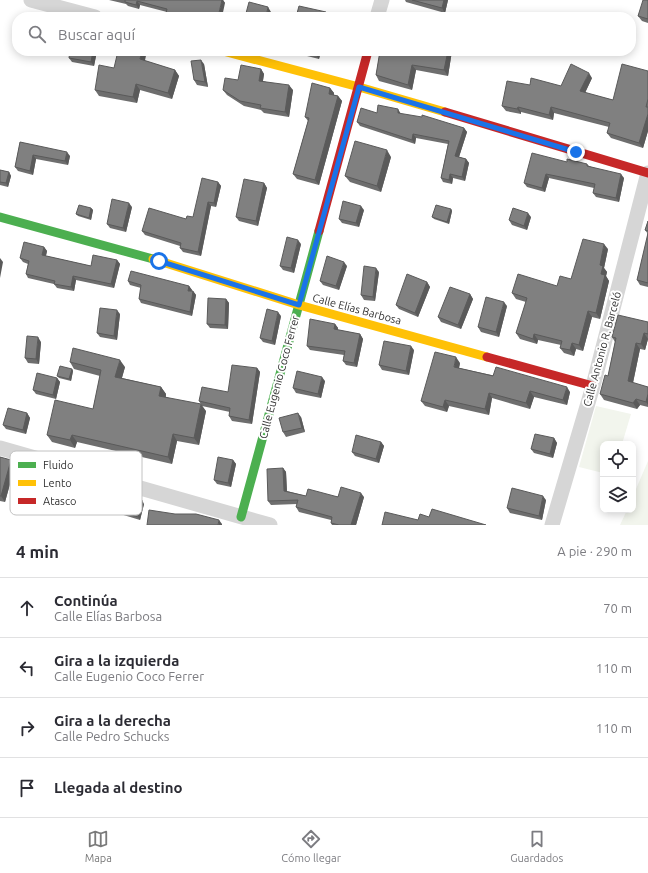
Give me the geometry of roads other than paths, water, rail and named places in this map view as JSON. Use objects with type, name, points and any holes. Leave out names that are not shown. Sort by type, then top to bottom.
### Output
[{"type":"street","points":[[31,0],[76,12]]},
{"type":"street","points":[[378,12],[382,0]]},
{"type":"street","points":[[242,56],[359,87],[648,173]]},
{"type":"street","name":"Calle Eugenio Coco Ferrer","points":[[241,517],[367,56]]},
{"type":"street","name":"Calle Antonio R. Barceló","points":[[552,525],[593,386],[648,173]]},
{"type":"street","name":"Calle Elías Barbosa","points":[[0,217],[159,261],[299,305],[593,386]]},
{"type":"street","points":[[0,448],[10,451]]},
{"type":"street","points":[[142,489],[270,525]]}]
